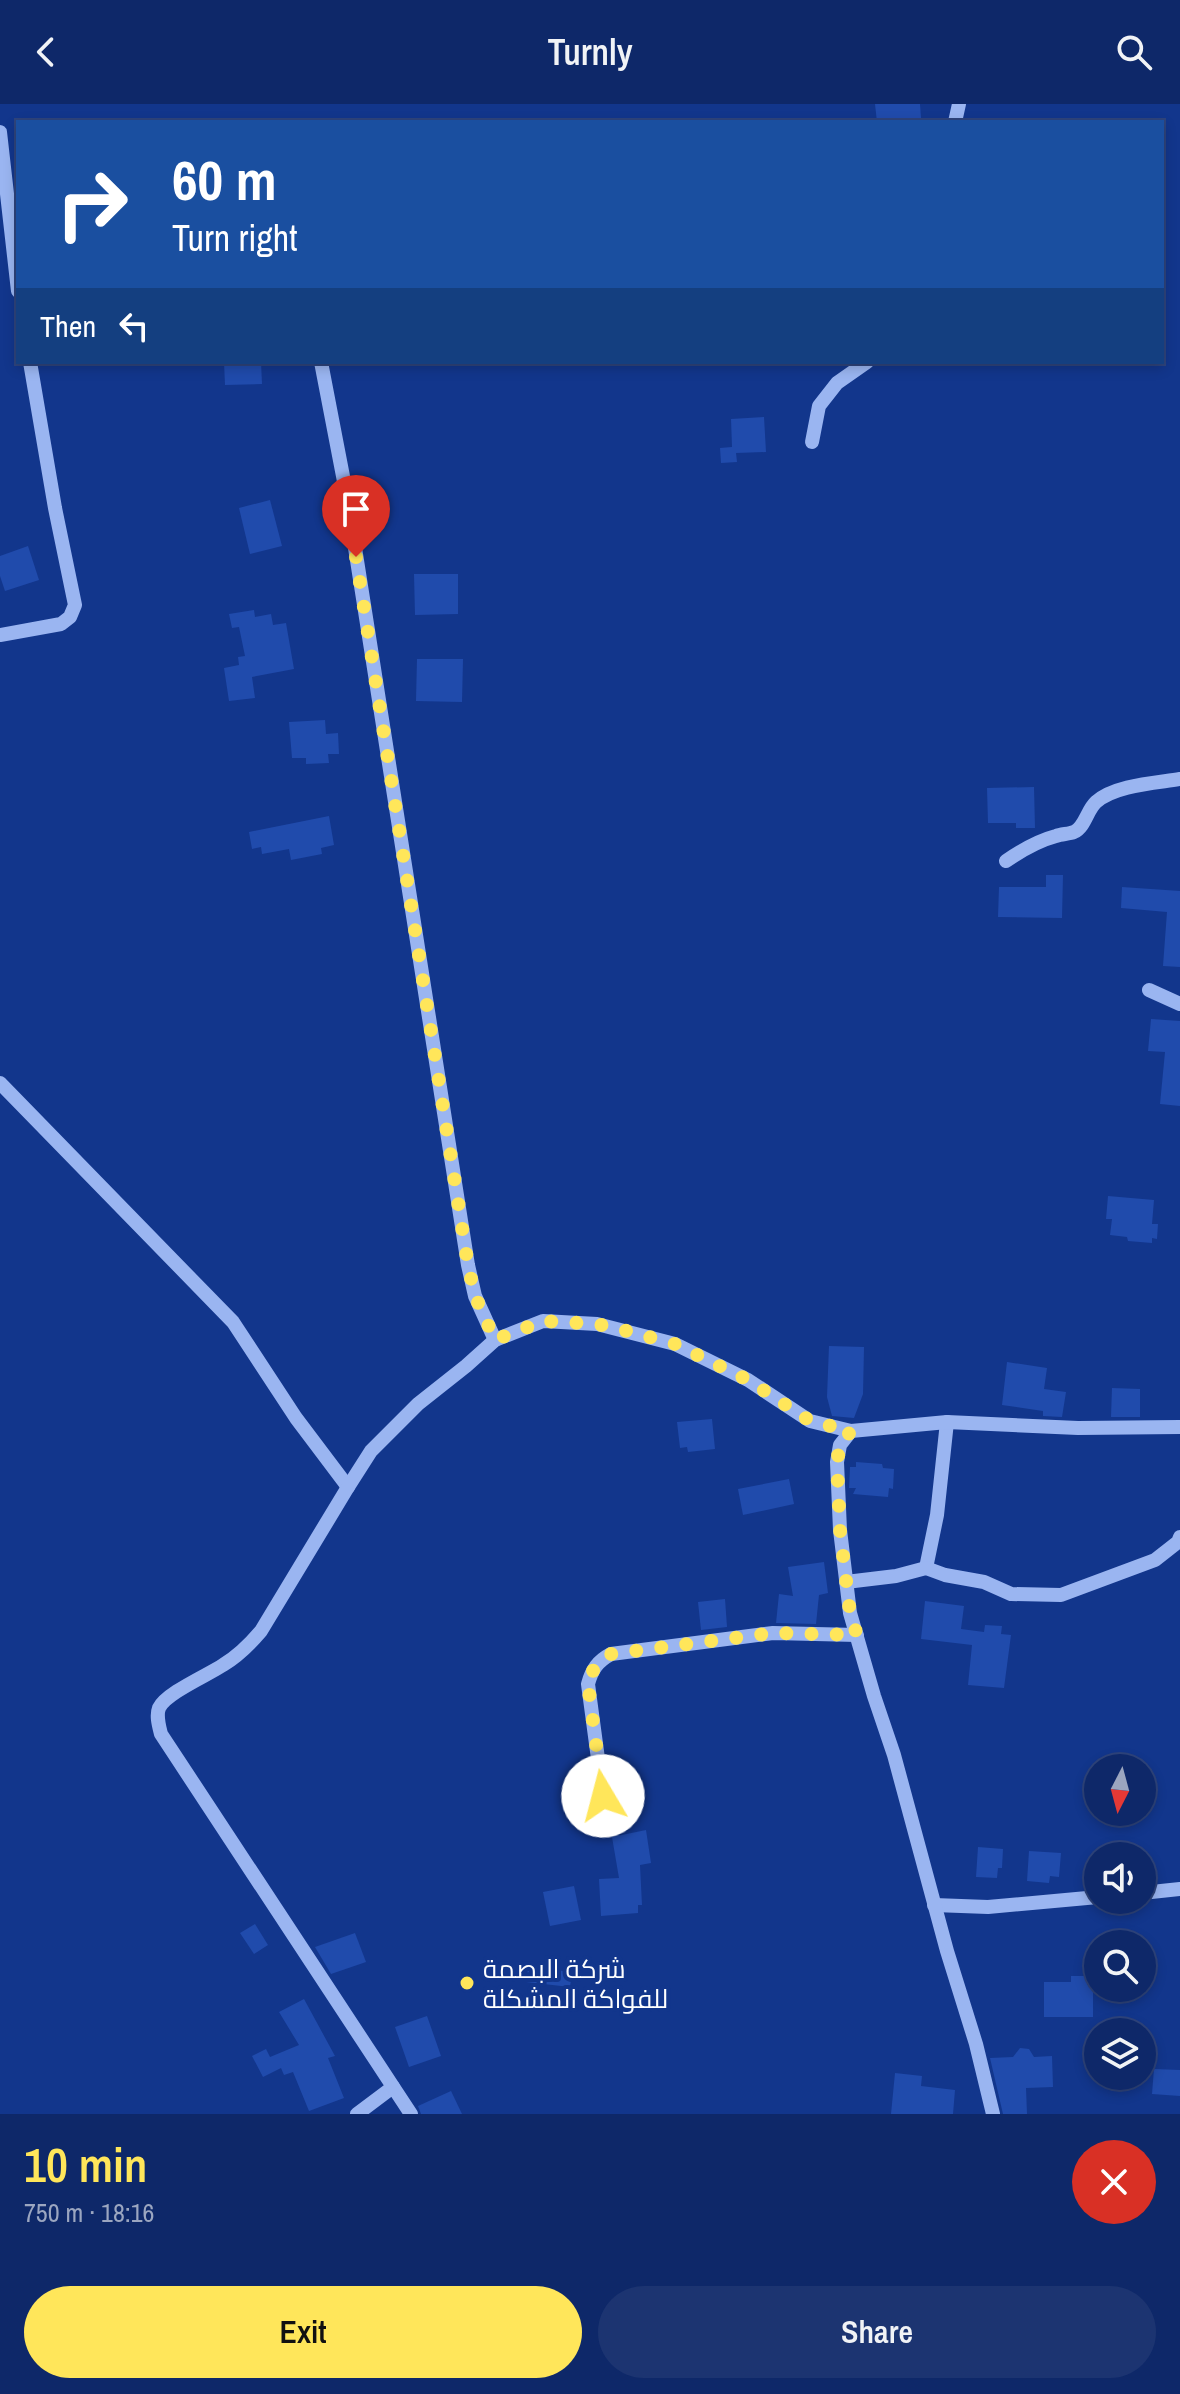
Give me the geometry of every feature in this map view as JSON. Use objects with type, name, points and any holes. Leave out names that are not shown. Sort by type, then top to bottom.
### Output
[{"type":"street","points":[[0,132],[16,273]]},
{"type":"street","points":[[0,635],[61,624],[70,617],[75,605],[30,364]]},
{"type":"street","points":[[321,364],[349,513],[468,1265],[475,1296],[495,1340]]},
{"type":"street","points":[[812,442],[819,406],[837,383],[864,364]]},
{"type":"street","points":[[1006,861],[1026,847],[1081,827],[1095,802],[1107,795],[1180,779]]},
{"type":"street","points":[[1149,990],[1180,1004]]},
{"type":"street","points":[[0,1083],[233,1322],[296,1418],[348,1487]]},
{"type":"street","points":[[411,2114],[161,1734],[158,1709],[166,1699],[247,1648],[261,1631],[371,1451],[418,1404],[495,1340],[543,1321],[597,1324],[675,1344],[748,1380],[810,1421],[851,1431],[947,1422],[1180,1431]]},
{"type":"street","points":[[926,1568],[937,1515],[947,1422]]},
{"type":"street","points":[[851,1431],[840,1445],[837,1462],[840,1530],[850,1613],[894,1755],[993,2114]]},
{"type":"street","points":[[846,1582],[896,1576],[926,1568],[984,1582],[1011,1594],[1061,1595],[1155,1560],[1180,1537]]},
{"type":"street","points":[[607,1826],[588,1684],[590,1675],[602,1659],[611,1654],[773,1633],[857,1635]]},
{"type":"street","points":[[1156,1892],[1180,1889]]},
{"type":"street","points":[[934,1905],[988,1907],[1084,1898]]},
{"type":"street","points":[[357,2114],[393,2087]]},
{"type":"building","points":[[875,104],[920,104],[921,118],[877,120]]},
{"type":"building","points":[[224,364],[261,364],[262,384],[225,385]]},
{"type":"building","points":[[764,417],[766,452],[736,453],[737,462],[721,463],[720,448],[732,447],[731,419]]},
{"type":"building","points":[[270,500],[282,546],[250,554],[239,508]]},
{"type":"building","points":[[28,546],[39,580],[5,591],[0,576],[0,556]]},
{"type":"building","points":[[414,574],[458,574],[458,614],[415,615]]},
{"type":"building","points":[[254,610],[255,617],[271,614],[273,625],[286,623],[294,669],[252,677],[255,698],[229,701],[224,668],[239,665],[238,657],[245,656],[239,627],[232,628],[229,614]]},
{"type":"building","points":[[417,659],[463,659],[462,702],[416,701]]},
{"type":"building","points":[[325,720],[326,734],[338,733],[339,754],[328,754],[329,763],[306,764],[306,758],[292,758],[289,722]]},
{"type":"building","points":[[1034,787],[1035,828],[1016,828],[1016,823],[988,823],[987,788]]},
{"type":"building","points":[[329,816],[334,845],[321,848],[322,854],[291,860],[289,849],[262,854],[261,847],[252,849],[249,832]]},
{"type":"building","points":[[1046,875],[1063,875],[1062,918],[998,917],[999,887],[1046,887]]},
{"type":"building","points":[[1122,887],[1180,891],[1180,967],[1163,966],[1167,912],[1121,908]]},
{"type":"building","points":[[1151,1019],[1180,1021],[1180,1106],[1160,1104],[1165,1052],[1148,1051]]},
{"type":"building","points":[[1108,1196],[1154,1200],[1152,1224],[1158,1224],[1157,1239],[1152,1238],[1152,1243],[1128,1241],[1127,1237],[1110,1235],[1112,1219],[1106,1219]]},
{"type":"building","points":[[829,1346],[864,1347],[863,1394],[854,1418],[832,1416],[827,1397]]},
{"type":"building","points":[[1007,1362],[1047,1368],[1044,1389],[1066,1392],[1062,1417],[1043,1416],[1043,1411],[1002,1405]]},
{"type":"building","points":[[1112,1388],[1140,1389],[1140,1417],[1111,1417]]},
{"type":"building","points":[[712,1419],[715,1449],[688,1452],[687,1447],[680,1448],[677,1422]]},
{"type":"building","points":[[856,1462],[882,1464],[883,1468],[894,1469],[893,1489],[889,1488],[888,1497],[853,1494],[856,1488],[849,1488],[850,1467],[856,1467]]},
{"type":"building","points":[[789,1479],[794,1504],[743,1515],[738,1489]]},
{"type":"building","points":[[824,1562],[828,1593],[819,1595],[816,1624],[776,1623],[779,1594],[793,1596],[788,1567]]},
{"type":"building","points":[[725,1599],[727,1627],[701,1630],[698,1602]]},
{"type":"building","points":[[925,1601],[964,1606],[961,1629],[984,1632],[985,1625],[1002,1626],[1001,1634],[1011,1635],[1004,1688],[968,1685],[972,1645],[921,1639]]},
{"type":"building","points":[[646,1830],[651,1863],[640,1865],[642,1905],[638,1905],[638,1913],[601,1916],[599,1879],[619,1878],[612,1837]]},
{"type":"building","points":[[978,1847],[1003,1849],[1002,1868],[998,1868],[997,1878],[976,1877]]},
{"type":"building","points":[[1029,1851],[1061,1853],[1059,1877],[1050,1876],[1049,1883],[1027,1881]]},
{"type":"building","points":[[574,1886],[581,1920],[550,1926],[543,1892]]},
{"type":"building","points":[[255,1924],[268,1945],[254,1954],[240,1933]]},
{"type":"building","points":[[355,1933],[366,1962],[331,1974],[315,1947]]},
{"type":"building","points":[[528,1967],[572,1972],[570,1987],[526,1982]]},
{"type":"building","points":[[1071,1976],[1084,1976],[1084,2002],[1093,2002],[1093,2017],[1044,2017],[1044,1982],[1071,1982]]},
{"type":"building","points":[[304,1999],[335,2056],[328,2058],[344,2098],[309,2111],[293,2072],[284,2075],[281,2068],[263,2077],[252,2056],[266,2049],[270,2057],[299,2045],[279,2012]]},
{"type":"building","points":[[427,2016],[441,2056],[409,2067],[395,2027]]},
{"type":"building","points":[[1020,2048],[1029,2049],[1034,2057],[1052,2056],[1053,2087],[1026,2088],[1027,2114],[1003,2114],[990,2058],[1013,2057]]},
{"type":"building","points":[[1156,2069],[1180,2070],[1180,2096],[1152,2094],[1152,2090],[1156,2090]]},
{"type":"building","points":[[895,2073],[922,2076],[921,2086],[955,2090],[953,2114],[891,2114]]},
{"type":"building","points":[[451,2091],[462,2114],[421,2114],[418,2106]]},
{"type":"place","name":"شركة البصمة للفواكة المشكلة","points":[[467,1983]]},
{"type":"route","points":[[356,557],[468,1265],[475,1296],[495,1340],[543,1321],[597,1324],[623,1330],[675,1344],[748,1380],[810,1421],[851,1431],[840,1445],[837,1462],[840,1530],[850,1613],[857,1635],[773,1633],[611,1654],[602,1659],[595,1666],[588,1684],[603,1796]]}]
